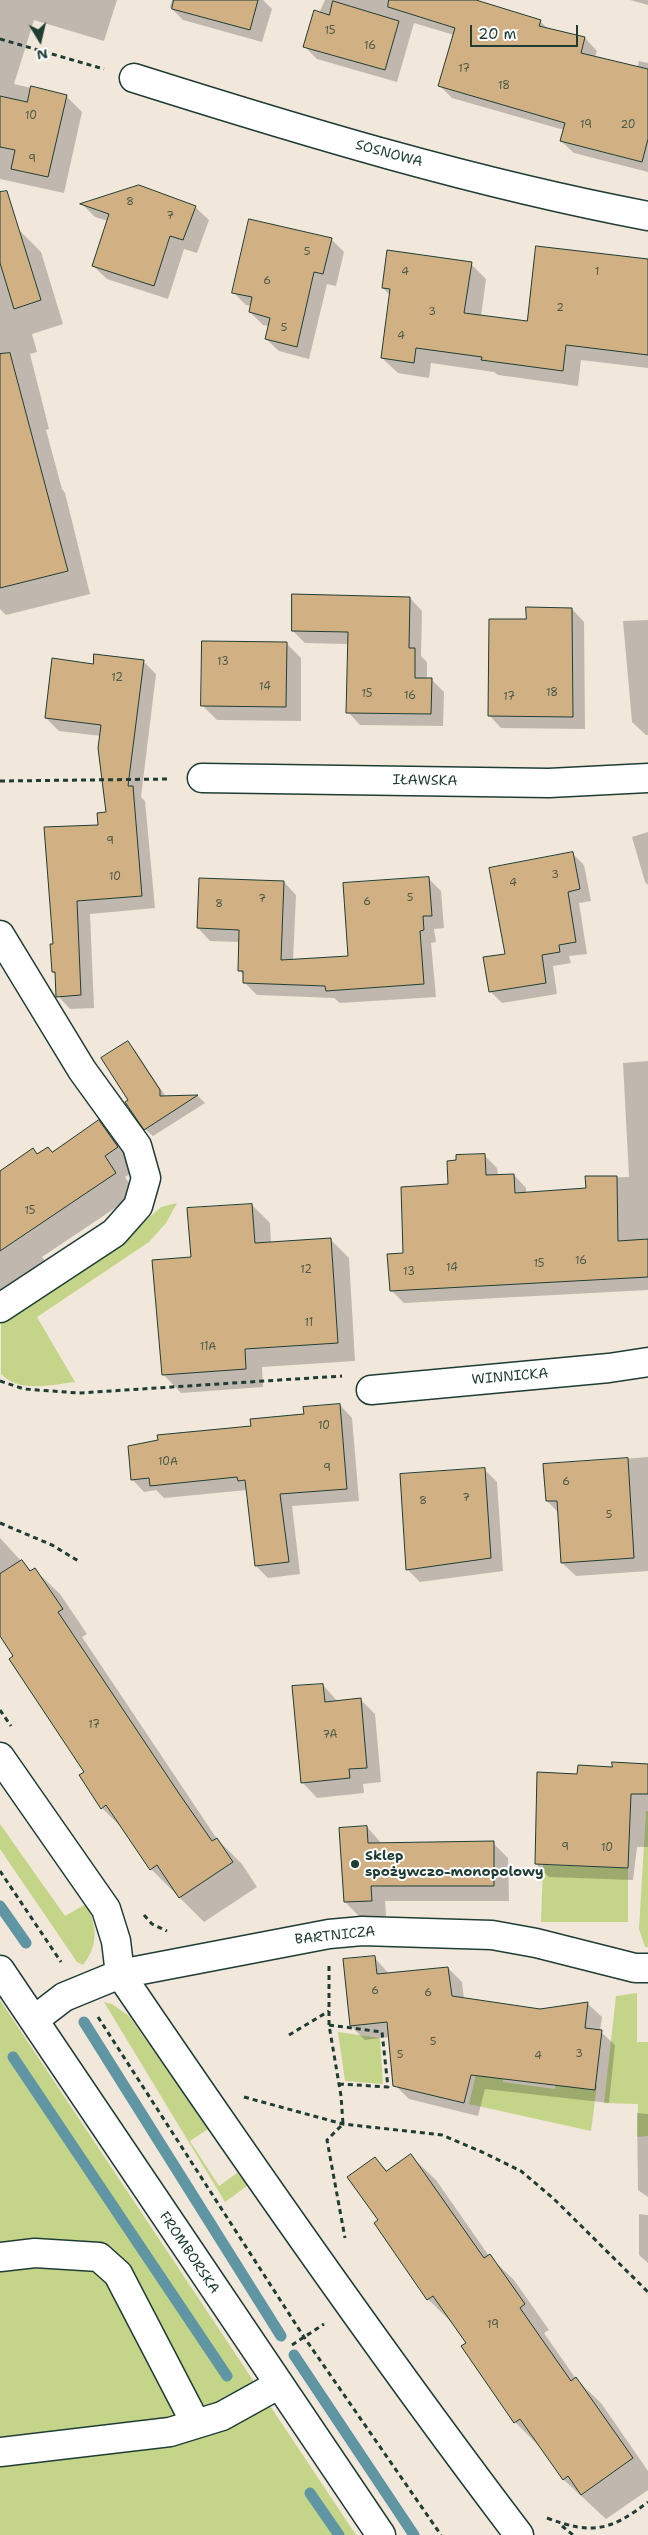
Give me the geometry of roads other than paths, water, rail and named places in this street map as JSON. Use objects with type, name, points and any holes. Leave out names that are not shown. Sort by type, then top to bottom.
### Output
[{"type":"street","name":"SOSNOWA","points":[[134,78],[297,129],[478,177],[648,216]]},
{"type":"street","name":"IŁAWSKA","points":[[202,778],[548,783],[648,778]]},
{"type":"street","points":[[0,935],[82,1070],[137,1146],[146,1178],[138,1206],[114,1233],[0,1308]]},
{"type":"street","name":"WINNICKA","points":[[361,1382],[609,1368],[648,1362]]},
{"type":"street","points":[[0,1758],[106,1909],[116,1941],[120,1974],[259,2178],[452,2447],[519,2535]]},
{"type":"street","name":"BARTNICZA","points":[[34,2020],[57,2002],[80,1990],[120,1974],[329,1934],[362,1931],[492,1935],[536,1943],[636,1968],[648,1968]]},
{"type":"street","name":"FROMBORSKA","points":[[0,1970],[278,2385],[381,2535]]},
{"type":"street","points":[[0,2257],[35,2253],[99,2256],[118,2274],[196,2424]]},
{"type":"street","points":[[0,2452],[170,2432],[232,2412],[278,2385]]},
{"type":"waterway","points":[[0,1906],[26,1943]]},
{"type":"waterway","points":[[84,2022],[281,2336]]},
{"type":"waterway","points":[[13,2057],[227,2376]]},
{"type":"waterway","points":[[294,2355],[414,2535]]},
{"type":"waterway","points":[[310,2493],[339,2535]]},
{"type":"place","name":"Sklep spożywczo-monopolowy","points":[[355,1864]]}]
